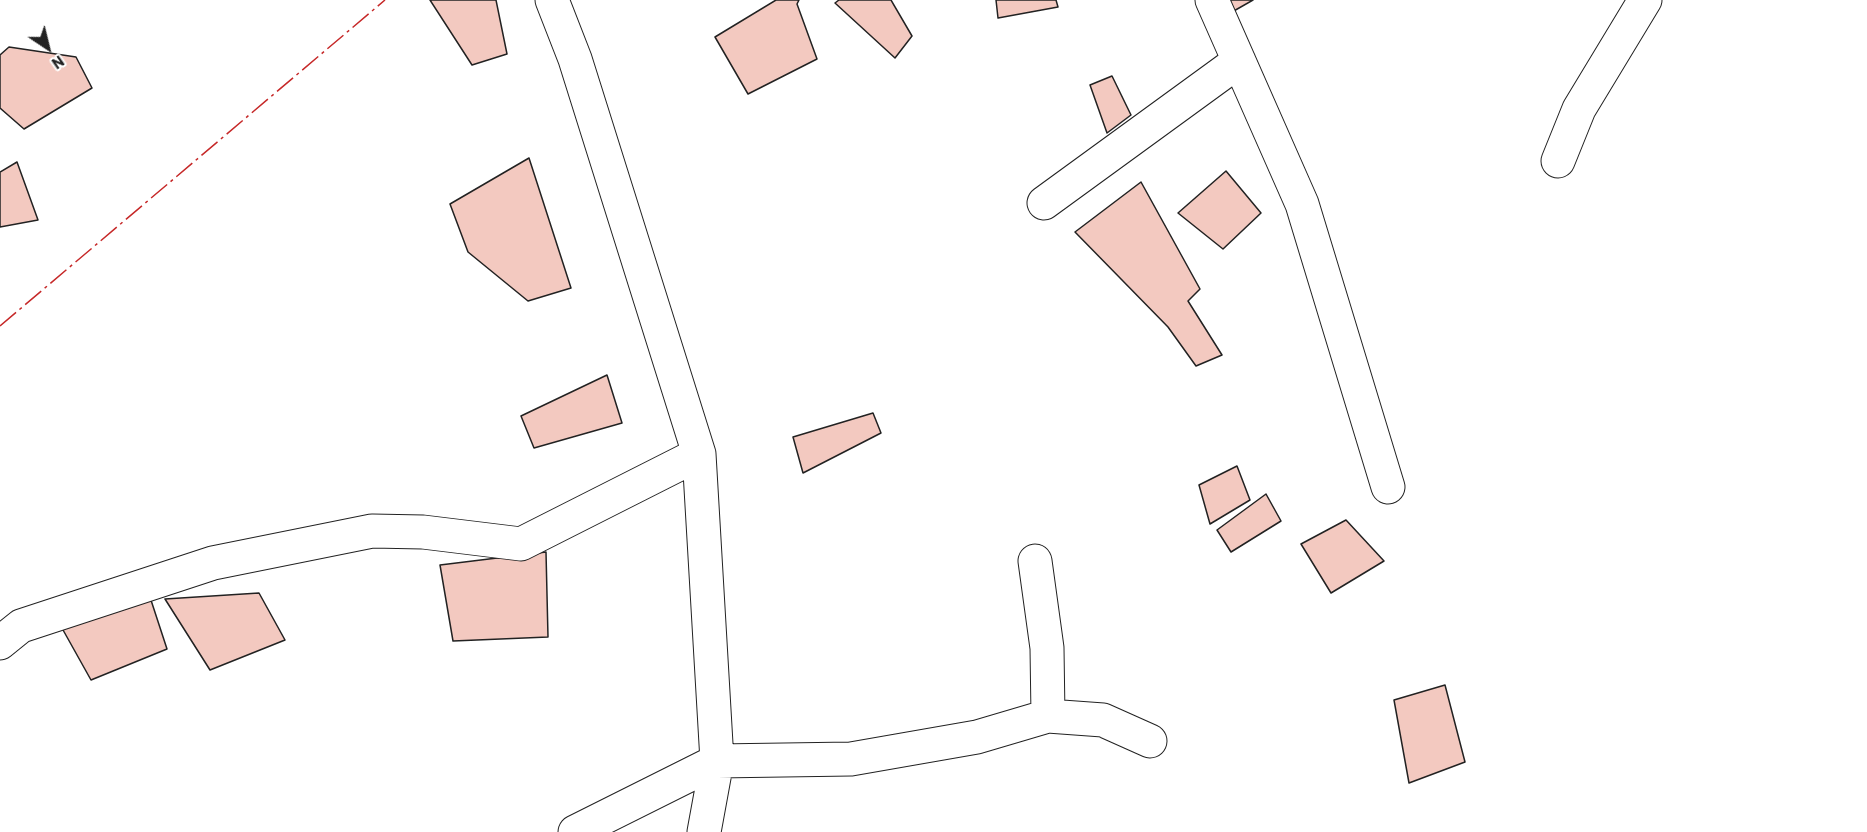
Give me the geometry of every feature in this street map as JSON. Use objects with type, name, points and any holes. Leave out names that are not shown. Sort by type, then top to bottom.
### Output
[{"type":"street","points":[[552,0],[575,59],[608,158],[699,454],[717,760],[704,832]]},
{"type":"street","points":[[1212,0],[1302,204],[1388,487]]},
{"type":"street","points":[[1558,161],[1579,109],[1645,0]]},
{"type":"street","points":[[1044,202],[1239,61]]},
{"type":"street","points":[[0,643],[21,626],[213,563],[372,531],[423,532],[521,544],[699,454]]},
{"type":"street","points":[[1035,561],[1047,648],[1048,716]]},
{"type":"street","points":[[575,832],[717,760],[851,759],[977,737],[1048,716],[1103,720],[1150,741]]},
{"type":"building","points":[[430,0],[496,0],[507,54],[472,65]]},
{"type":"building","points":[[776,0],[799,0],[797,4],[817,59],[748,94],[715,37]]},
{"type":"building","points":[[839,0],[891,0],[912,36],[895,58],[835,3]]},
{"type":"building","points":[[996,0],[1056,0],[1058,7],[998,18]]},
{"type":"building","points":[[1227,0],[1253,0],[1232,12]]},
{"type":"building","points":[[9,47],[76,57],[92,88],[24,129],[0,108],[0,55]]},
{"type":"building","points":[[1112,76],[1131,115],[1107,133],[1090,85]]},
{"type":"building","points":[[529,158],[571,288],[528,301],[468,252],[450,204]]},
{"type":"building","points":[[17,162],[38,220],[0,227],[0,172]]},
{"type":"building","points":[[1226,171],[1261,213],[1223,249],[1178,213]]},
{"type":"building","points":[[1141,182],[1200,289],[1188,301],[1222,355],[1196,366],[1168,327],[1075,232]]},
{"type":"building","points":[[607,375],[622,423],[534,448],[521,416]]},
{"type":"building","points":[[873,413],[881,433],[803,473],[793,437]]},
{"type":"building","points":[[1237,466],[1250,500],[1210,524],[1199,485]]},
{"type":"building","points":[[1266,494],[1281,521],[1231,552],[1217,530]]},
{"type":"building","points":[[1346,520],[1384,561],[1331,593],[1301,544]]},
{"type":"building","points":[[546,552],[548,637],[453,641],[440,565]]},
{"type":"building","points":[[148,591],[167,649],[91,680],[58,621]]},
{"type":"building","points":[[259,593],[285,640],[210,670],[165,599]]},
{"type":"building","points":[[1445,685],[1465,762],[1409,783],[1394,700]]},
{"type":"power","points":[[0,326],[385,0]]}]
